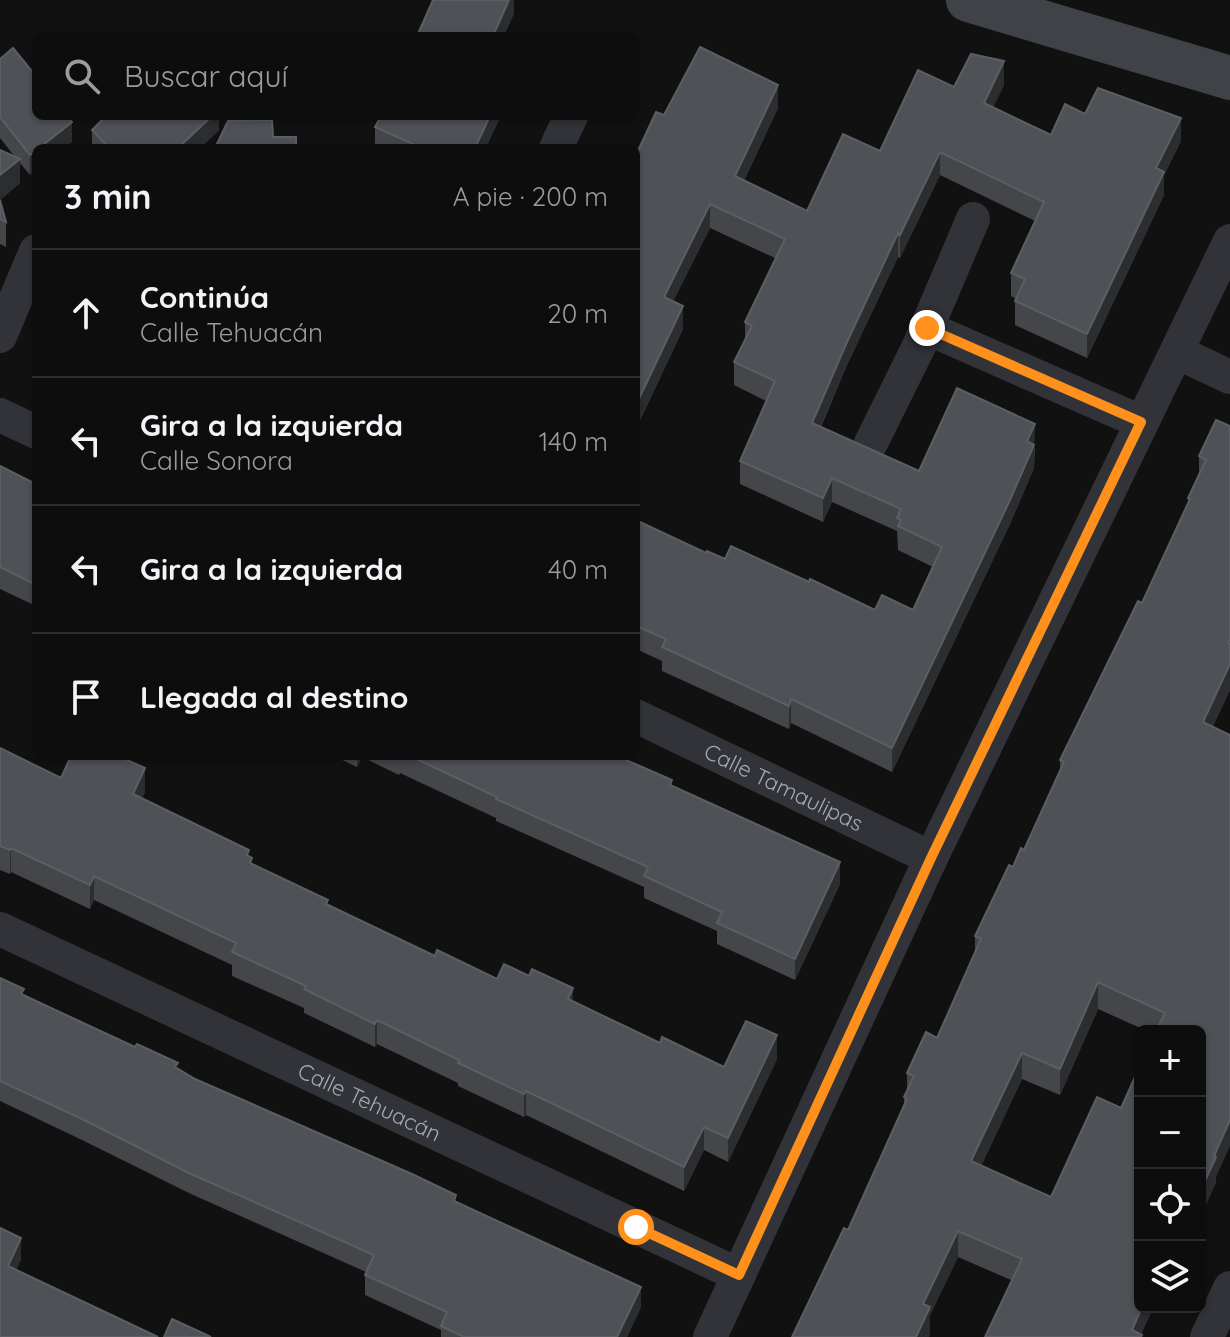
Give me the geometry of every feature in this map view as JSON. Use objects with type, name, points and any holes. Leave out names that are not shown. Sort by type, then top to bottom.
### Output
[{"type":"street","points":[[968,0],[1230,78]]},
{"type":"street","points":[[558,144],[569,120]]},
{"type":"street","points":[[871,443],[927,328],[973,219]]},
{"type":"street","points":[[710,1337],[931,858],[1230,241]]},
{"type":"street","points":[[0,336],[32,260]]},
{"type":"street","points":[[927,328],[1141,422]]},
{"type":"street","points":[[1177,352],[1230,377]]},
{"type":"street","points":[[0,415],[32,430]]},
{"type":"street","name":"Calle Tamaulipas","points":[[640,718],[931,858]]},
{"type":"street","name":"Calle Tehuacán","points":[[0,929],[739,1275]]},
{"type":"street","points":[[1207,1337],[1230,1288]]},
{"type":"building","points":[[433,0],[509,0],[495,32],[419,32]]},
{"type":"building","points":[[700,47],[778,85],[735,176],[807,211],[843,134],[880,151],[918,70],[954,87],[971,54],[1004,61],[984,103],[1051,135],[1065,104],[1085,114],[1098,88],[1181,118],[1156,168],[1164,172],[1087,334],[1015,301],[1025,279],[1011,273],[1044,202],[940,152],[847,342],[812,423],[919,471],[957,388],[1035,424],[1027,441],[1034,445],[1010,500],[892,748],[791,699],[789,706],[662,647],[666,639],[640,628],[640,522],[725,559],[731,546],[875,610],[882,595],[913,610],[942,547],[898,526],[901,509],[832,478],[823,498],[740,461],[775,381],[734,362],[752,326],[745,322],[785,239],[710,204],[664,297],[683,306],[640,397],[640,146],[656,112],[664,115]]},
{"type":"building","points":[[13,48],[32,71],[32,120],[72,122],[44,144],[32,144],[30,155],[0,117],[0,59]]},
{"type":"building","points":[[102,120],[208,120],[182,144],[105,144],[92,130]]},
{"type":"building","points":[[272,120],[273,137],[296,137],[296,144],[217,144],[228,121]]},
{"type":"building","points":[[379,120],[488,120],[477,144],[413,144],[375,127]]},
{"type":"building","points":[[0,150],[20,159],[0,175]]},
{"type":"building","points":[[0,200],[6,222],[0,219]]},
{"type":"building","points":[[1216,420],[1230,426],[1230,664],[1203,722],[1230,735],[1230,1120],[1206,1179],[1206,1025],[1159,1025],[1165,1013],[1098,982],[1060,1069],[1022,1053],[971,1161],[1051,1197],[1097,1097],[1121,1108],[1134,1079],[1134,1313],[1139,1313],[1132,1330],[1142,1335],[985,1337],[1022,1259],[958,1231],[923,1304],[930,1307],[916,1337],[792,1337],[844,1228],[848,1230],[907,1099],[904,1097],[914,1076],[907,1073],[926,1032],[937,1038],[981,939],[975,936],[1009,865],[1013,867],[1021,848],[1024,850],[1064,762],[1060,760],[1138,601],[1142,603],[1206,460],[1199,456]]},
{"type":"building","points":[[0,466],[32,482],[32,583],[0,567]]},
{"type":"building","points":[[0,748],[61,778],[69,760],[127,760],[145,768],[133,794],[249,850],[250,863],[328,900],[326,904],[435,956],[437,950],[497,979],[504,964],[529,976],[532,969],[573,988],[568,999],[660,1043],[662,1037],[724,1067],[746,1021],[777,1035],[728,1138],[704,1127],[684,1167],[526,1091],[524,1094],[458,1063],[459,1060],[377,1020],[375,1024],[304,989],[306,986],[232,952],[236,943],[94,876],[90,885],[11,848],[0,846]]},
{"type":"building","points":[[418,760],[626,760],[672,780],[670,785],[840,862],[795,959],[717,923],[722,912],[644,876],[648,867]]},
{"type":"building","points":[[0,978],[24,989],[21,994],[135,1047],[137,1044],[178,1063],[175,1067],[195,1079],[412,1174],[456,1195],[454,1201],[641,1287],[617,1337],[464,1337],[441,1326],[447,1312],[365,1275],[374,1255],[191,1174],[0,1081]]},
{"type":"building","points":[[0,1228],[21,1238],[8,1266],[158,1337],[0,1337]]},
{"type":"building","points":[[172,1319],[211,1337],[164,1337]]},
{"type":"route","points":[[636,1227],[739,1275],[931,858],[1141,422],[927,328]]}]
